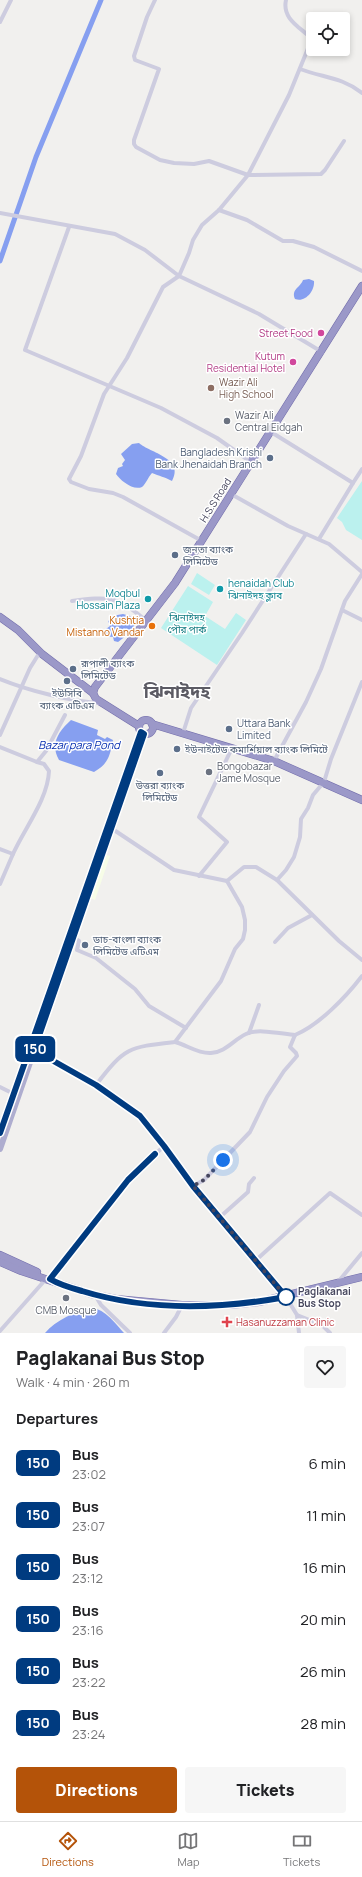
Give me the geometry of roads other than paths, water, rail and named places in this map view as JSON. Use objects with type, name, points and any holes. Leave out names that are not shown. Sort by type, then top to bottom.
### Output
[{"type":"highway","name":"H.S.S Road","points":[[93,693],[96,684],[146,621],[202,541],[362,286]]},
{"type":"highway","points":[[1,616],[40,652],[93,693],[96,699],[103,704],[144,720],[148,720],[152,724],[232,747],[274,761],[362,800]]},
{"type":"highway","points":[[116,710],[144,731],[182,733]]},
{"type":"highway","points":[[144,720],[144,731]]},
{"type":"highway","points":[[144,731],[152,724]]},
{"type":"highway","points":[[0,1255],[51,1280]]},
{"type":"highway","points":[[0,1262],[95,1295],[116,1299],[182,1305],[231,1305],[286,1297],[362,1278]]},
{"type":"main road","points":[[0,1149],[144,731]]},
{"type":"main road","points":[[0,1133],[144,731]]},
{"type":"street","points":[[0,22],[10,0]]},
{"type":"street","points":[[155,0],[147,17],[134,56],[135,60],[158,68],[159,71],[134,144],[160,160],[174,163],[194,164],[209,161],[248,174],[321,174],[326,170],[344,141]]},
{"type":"street","points":[[202,541],[123,497],[113,493],[89,490],[71,482],[70,476],[81,456],[104,394],[127,358],[163,287],[178,276],[196,233],[206,221],[219,210],[248,174],[289,95],[311,39],[287,17],[285,11],[286,0]]},
{"type":"street","points":[[300,69],[326,78],[338,78],[351,84],[362,93]]},
{"type":"street","points":[[219,210],[247,220],[283,241],[293,241],[314,247],[362,271]]},
{"type":"street","points":[[0,213],[120,236],[145,250],[178,276],[259,314],[322,352]]},
{"type":"street","points":[[69,227],[25,350],[111,385],[161,408],[207,432],[251,462]]},
{"type":"street","points":[[271,432],[354,483]]},
{"type":"street","points":[[319,539],[362,469]]},
{"type":"street","points":[[231,494],[288,526],[319,539],[336,550],[362,573],[348,595],[325,658],[306,702],[274,761]]},
{"type":"street","points":[[182,733],[189,711],[242,633],[306,534]]},
{"type":"street","points":[[72,601],[109,598],[126,604],[146,621]]},
{"type":"street","points":[[342,610],[362,620]]},
{"type":"street","points":[[0,736],[15,703],[20,687],[40,652]]},
{"type":"street","points":[[0,679],[20,687],[88,703],[103,704]]},
{"type":"street","points":[[277,880],[286,870],[294,857],[300,837],[301,819],[308,808],[313,795],[324,782],[331,759],[362,682]]},
{"type":"street","points":[[37,762],[46,751],[65,715]]},
{"type":"street","points":[[0,747],[37,762],[47,767],[49,771],[49,778],[33,817],[13,854],[0,884]]},
{"type":"street","points":[[199,876],[227,842],[199,820],[199,817],[232,747]]},
{"type":"street","points":[[111,828],[174,870],[227,881],[244,867],[256,867],[277,880],[339,941],[362,960]]},
{"type":"street","points":[[0,849],[13,854]]},
{"type":"street","points":[[175,1042],[221,981],[245,930],[246,920],[242,908],[227,881]]},
{"type":"street","points":[[275,942],[288,928],[312,915]]},
{"type":"street","points":[[73,937],[79,941],[77,950],[96,958],[135,990],[149,1006],[186,1028]]},
{"type":"street","points":[[96,1085],[110,1067],[124,1054],[138,1046],[175,1042],[198,1052],[214,1052],[226,1048],[237,1039],[249,1033],[257,1032],[295,1035],[313,1026],[343,998],[362,976]]},
{"type":"street","points":[[249,1033],[259,1005]]},
{"type":"street","points":[[193,1186],[204,1180],[250,1132],[267,1097],[284,1070],[297,1056],[290,1047],[295,1035]]},
{"type":"street","points":[[34,1050],[96,1085],[140,1116],[193,1186],[286,1297],[297,1316],[299,1333]]},
{"type":"street","points":[[0,1087],[14,1094]]},
{"type":"street","points":[[0,1331],[51,1280],[128,1180],[164,1146]]},
{"type":"street","points":[[220,1217],[248,1192],[249,1184],[254,1178]]},
{"type":"street","points":[[255,1261],[330,1193],[362,1216]]},
{"type":"street","points":[[335,1284],[362,1253]]},
{"type":"street","points":[[95,1295],[100,1305],[130,1333]]},
{"type":"street","points":[[164,1333],[176,1317],[182,1305]]},
{"type":"street","points":[[297,1316],[322,1325],[330,1333]]},
{"type":"water","points":[[309,279],[314,281],[314,285],[309,295],[306,298],[299,300],[295,299],[295,291],[303,280]]},
{"type":"water","points":[[139,443],[170,462],[174,467],[175,473],[172,481],[152,473],[142,487],[135,488],[124,482],[116,474],[118,468],[123,466],[122,464],[125,460],[121,454],[132,444]]},
{"type":"water","points":[[123,614],[130,616],[136,622],[131,632],[118,642],[114,641],[113,637],[104,636],[106,629],[110,626],[108,621],[112,619],[112,616]]},
{"type":"water","name":"Bazar para Pond","points":[[71,720],[98,730],[97,735],[105,739],[107,737],[113,740],[108,759],[99,769],[94,772],[59,760],[56,754],[55,743],[57,738],[62,729]]},
{"type":"water","points":[[92,1308],[106,1314],[124,1333],[45,1333],[55,1324],[67,1317],[79,1311]]},
{"type":"waterway","points":[[0,261],[36,157],[101,0]]},
{"type":"place","name":"Street Food","points":[[321,333]]},
{"type":"place","name":"Kutum Residential Hotel","points":[[293,362]]},
{"type":"place","name":"Wazir Ali High School","points":[[211,388]]},
{"type":"place","name":"Wazir Ali Central Eidgah","points":[[227,421]]},
{"type":"place","name":"Bangladesh Krishi Bank Jhenaidah Branch","points":[[270,458]]},
{"type":"place","name":"জনতা ব্যাংক লিমিটেড","points":[[175,555]]},
{"type":"place","name":"henaidah Club ঝিনাইদহ ক্লাব","points":[[220,589]]},
{"type":"place","name":"Moqbul Hossain Plaza","points":[[148,599]]},
{"type":"place","name":"Kushtia Mistanno Vandar","points":[[152,626]]},
{"type":"place","name":"রূপালী ব্যাংক লিমিটেড","points":[[73,669]]},
{"type":"place","name":"ইউসিবি ব্যাংক এটিএম","points":[[67,681]]},
{"type":"place","name":"Uttara Bank Limited","points":[[229,729]]},
{"type":"place","name":"ইউনাইটেড কমার্শিয়াল ব্যাংক লিমিটে","points":[[177,749]]},
{"type":"place","name":"Bongobazar Jame Mosque","points":[[209,772]]},
{"type":"place","name":"উত্তরা ব্যাংক লিমিটেড","points":[[160,773]]},
{"type":"place","name":"ডাচ-বাংলা ব্যাংক লিমিটেড এটিএম","points":[[85,945]]},
{"type":"place","name":"Paglakanai Bus Stop","points":[[286,1297]]},
{"type":"place","name":"CMB Mosque","points":[[66,1298]]},
{"type":"place","name":"Hasanuzzaman Clinic","points":[[227,1322]]},
{"type":"district","name":"ঝিনাইদহ","points":[[177,692]]},
{"type":"park label","name":"ঝিনাইদহ পৌর পার্ক","points":[[187,622]]}]
